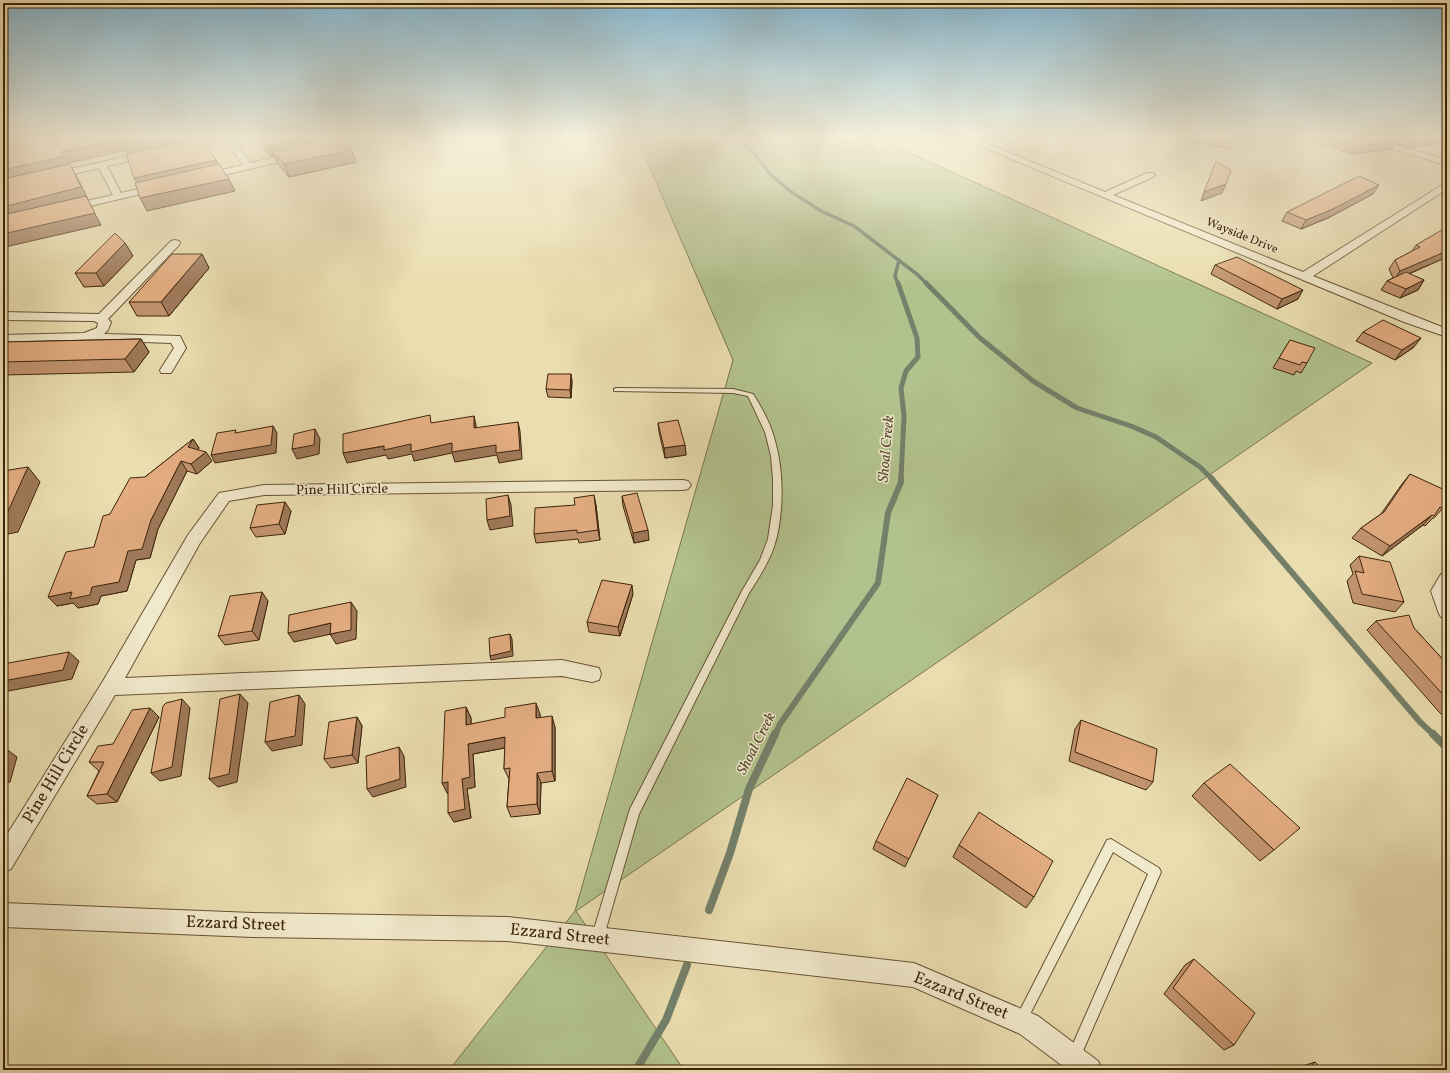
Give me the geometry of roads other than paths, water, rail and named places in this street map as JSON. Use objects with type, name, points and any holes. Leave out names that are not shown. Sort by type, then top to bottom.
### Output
[{"type":"street","points":[[113,186],[118,196]]},
{"type":"street","points":[[57,211],[163,186]]},
{"type":"street","name":"Wayside Drive","points":[[1082,186],[1408,319],[1447,333]]},
{"type":"street","points":[[1104,195],[1126,186]]},
{"type":"street","points":[[1305,276],[1445,186]]},
{"type":"street","points":[[101,319],[175,244]]},
{"type":"street","points":[[3,316],[96,317],[105,322],[102,330],[86,337]]},
{"type":"street","points":[[3,338],[86,337],[176,339],[180,348],[166,370]]},
{"type":"street","name":"Pine Hill Circle","points":[[3,861],[110,687],[194,539],[224,497],[264,490],[683,485]]},
{"type":"street","points":[[1447,579],[1440,591],[1447,612]]},
{"type":"street","points":[[110,687],[562,668],[592,674]]},
{"type":"street","name":"Ezzard Street","points":[[3,915],[253,925],[508,929],[914,975],[1030,1025],[1081,1064]]},
{"type":"lane","points":[[597,939],[634,814],[746,591],[764,562],[772,540],[778,495],[773,445],[751,395],[733,391],[616,390]]},
{"type":"lane","points":[[1021,1021],[1112,844],[1155,872],[1081,1064]]},
{"type":"waterway","name":"Shoal Creek","points":[[784,186],[821,211],[854,226],[899,260]]},
{"type":"waterway","name":"Shoal Creek","points":[[898,284],[895,276],[899,260]]},
{"type":"waterway","points":[[899,260],[926,283]]},
{"type":"waterway","name":"Shoal Creek","points":[[898,283],[917,338],[918,357],[906,371],[901,388],[904,416],[901,479]]},
{"type":"waterway","points":[[926,283],[980,338],[1033,381],[1077,408],[1131,426],[1156,437],[1200,467],[1211,478]]},
{"type":"waterway","points":[[1211,478],[1420,722],[1434,735]]},
{"type":"waterway","name":"Shoal Creek","points":[[775,735],[780,724],[878,583],[888,513],[901,479]]},
{"type":"waterway","name":"Shoal Creek","points":[[709,910],[730,853],[749,789],[775,734]]},
{"type":"waterway","points":[[1434,735],[1447,748]]},
{"type":"waterway","name":"Shoal Creek","points":[[636,1070],[666,1020],[687,965]]}]
